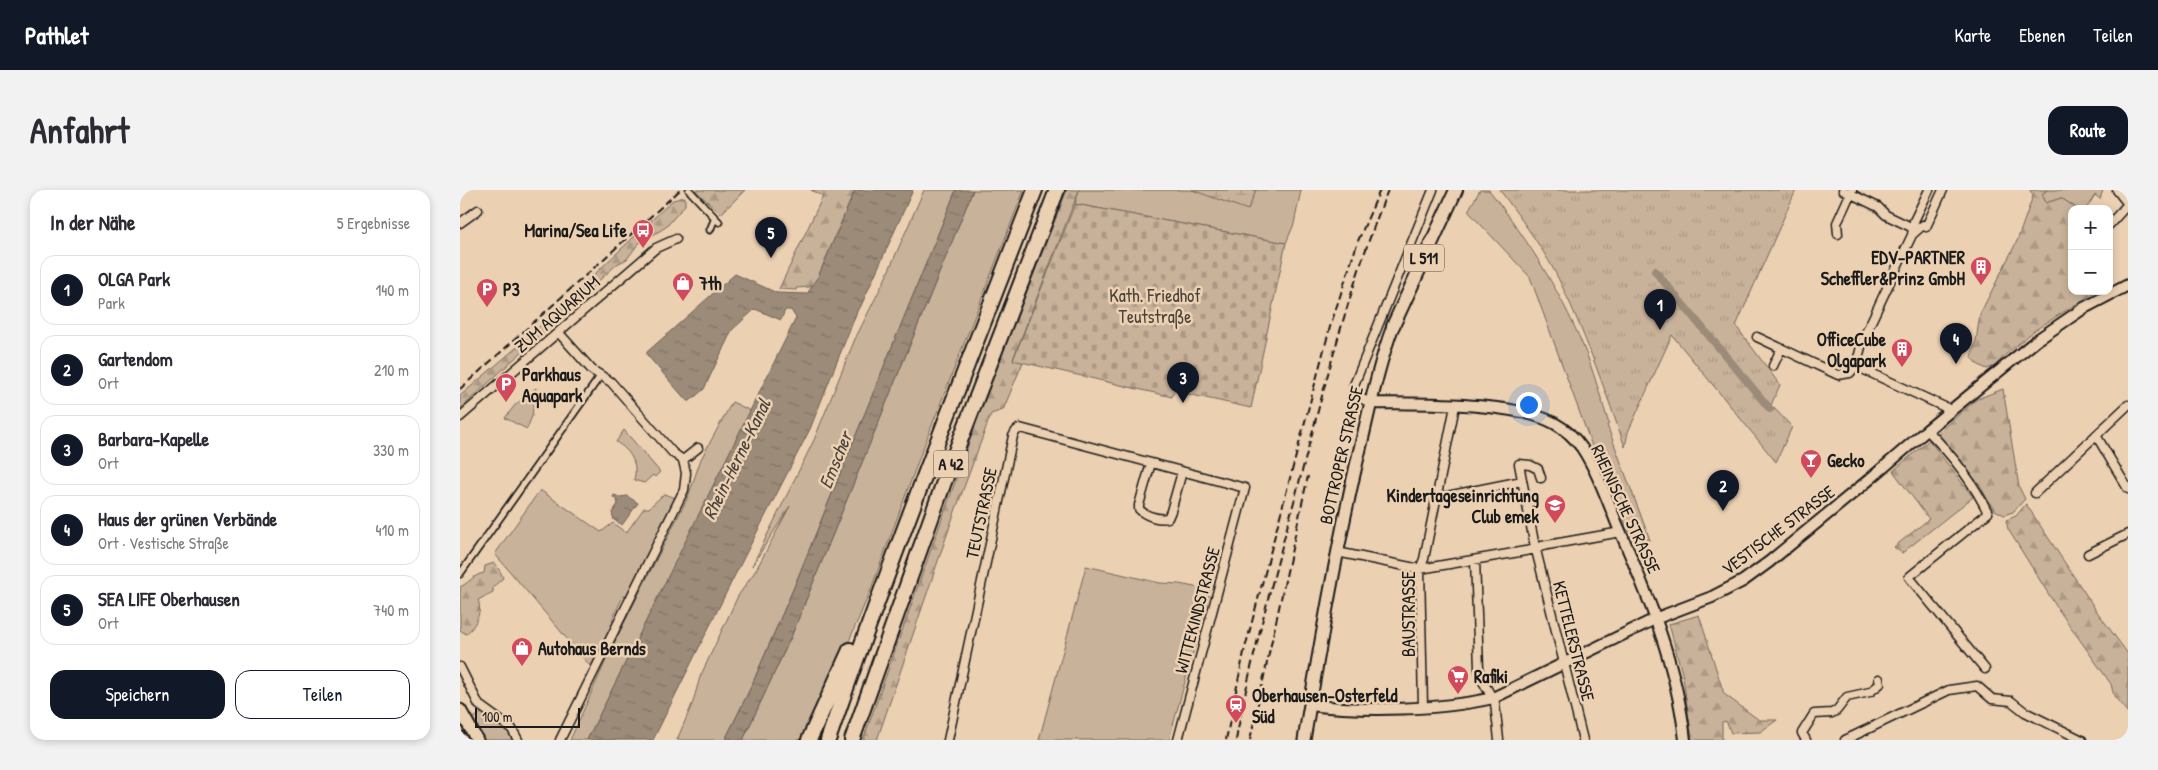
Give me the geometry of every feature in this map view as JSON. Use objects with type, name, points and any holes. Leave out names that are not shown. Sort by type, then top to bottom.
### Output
[{"type":"highway","name":"A 42","points":[[828,740],[870,618],[934,447],[1035,190]]},
{"type":"highway","name":"A 42","points":[[852,740],[944,482],[1057,190]]},
{"type":"highway","points":[[809,740],[857,634],[870,618]]},
{"type":"main road","name":"BOTTROPER STRASSE","points":[[1304,740],[1337,552],[1380,364],[1393,326],[1456,190]]},
{"type":"main road","points":[[460,710],[477,740]]},
{"type":"street","points":[[689,190],[717,220],[710,230]]},
{"type":"street","points":[[1370,403],[1355,395],[1354,385],[1432,190]]},
{"type":"street","points":[[1757,337],[1838,375],[1850,373],[1856,366],[1863,339],[1929,190]]},
{"type":"street","points":[[1912,231],[1923,225],[1926,227],[1943,190]]},
{"type":"street","points":[[2113,221],[2128,204],[2117,190]]},
{"type":"street","points":[[1838,234],[1837,223],[1849,191],[1878,207],[1886,215],[1912,231]]},
{"type":"street","points":[[460,223],[478,210]]},
{"type":"street","name":"ZUM AQUARIUM","points":[[460,417],[656,248],[676,239]]},
{"type":"street","name":"VESTISCHE STRASSE","points":[[1310,705],[1386,709],[1468,703],[1493,698],[1657,618],[1712,597],[1758,570],[1951,410],[2064,320],[2104,296],[2128,285]]},
{"type":"street","points":[[559,332],[592,370],[611,382],[673,453],[683,460],[686,473],[686,485],[560,740]]},
{"type":"street","points":[[1773,366],[1781,349]]},
{"type":"street","points":[[1856,366],[1951,410]]},
{"type":"street","points":[[460,574],[601,375]]},
{"type":"street","name":"RHEINISCHE STRASSE","points":[[1370,403],[1455,406],[1524,412],[1547,420],[1564,430],[1575,440],[1585,454],[1621,532],[1657,618],[1675,682],[1685,740]]},
{"type":"street","points":[[2035,493],[2128,405]]},
{"type":"street","name":"BAUSTRASSE","points":[[1423,706],[1420,568],[1424,559],[1455,406]]},
{"type":"street","name":"TEUTSTRASSE","points":[[948,740],[1016,431],[1019,428],[1244,488]]},
{"type":"street","points":[[1927,430],[1966,475],[1979,493],[1988,513],[1909,577],[1985,669]]},
{"type":"street","points":[[2096,435],[2128,488]]},
{"type":"street","points":[[683,460],[698,448]]},
{"type":"street","points":[[1151,463],[1140,509],[1144,514],[1163,519],[1168,518],[1182,472]]},
{"type":"street","points":[[1437,498],[1522,481],[1519,464],[1530,465],[1538,469],[1541,478]]},
{"type":"street","name":"KETTELERSTRASSE","points":[[1522,481],[1583,740]]},
{"type":"street","name":"WITTEKINDSTRASSE","points":[[1178,740],[1244,488]]},
{"type":"street","points":[[1337,552],[1420,568],[1537,549],[1542,546],[1621,532]]},
{"type":"street","points":[[2088,554],[2128,534]]},
{"type":"street","points":[[1475,560],[1478,668],[1481,678],[1495,703],[1500,740]]},
{"type":"street","points":[[460,667],[479,705],[512,729],[518,740]]},
{"type":"street","points":[[1806,740],[1802,734],[1814,714],[1832,713],[1837,710],[1847,697],[1870,692],[1880,684],[1879,679]]},
{"type":"street","points":[[1845,740],[1949,690],[1977,686],[1992,699],[2011,701],[2025,712],[2082,740]]},
{"type":"green space","points":[[695,190],[745,190],[721,214]]},
{"type":"green space","points":[[811,190],[855,190],[818,277],[810,287],[796,288],[796,290],[779,289],[823,196]]},
{"type":"green space","points":[[924,190],[956,190],[794,587],[751,687],[725,740],[677,740],[693,702],[700,677],[738,596],[756,570],[790,506],[752,566],[814,440],[855,339],[885,279]]},
{"type":"green space","points":[[973,190],[1024,190],[920,456],[870,592],[817,715],[802,740],[743,740],[791,637]]},
{"type":"green space","points":[[1067,190],[1079,190],[1013,359],[1023,362],[1003,410],[991,414],[953,517],[877,740],[863,740],[994,373]]},
{"type":"green space","points":[[1079,190],[1301,190],[1294,224],[1286,243],[1075,204]]},
{"type":"green space","points":[[1192,190],[1256,190],[1248,210]]},
{"type":"green space","points":[[1480,190],[1489,190],[1518,229],[1557,291],[1568,313],[1588,358],[1609,424],[1607,425],[1650,540],[1632,539],[1596,457],[1530,277],[1468,211]]},
{"type":"green space","points":[[1500,190],[1796,190],[1736,326],[1780,385],[1771,405],[1792,427],[1776,462],[1672,335],[1628,432],[1625,447],[1588,346],[1556,273],[1541,248]]},
{"type":"green space","points":[[2030,190],[2047,190],[2042,194],[2046,203],[2061,198],[2072,205],[2068,205],[2068,295],[2091,295],[2035,330],[1995,366],[1987,369],[1977,364],[1971,357],[1976,341],[1980,314],[2017,241],[2033,196]]},
{"type":"green space","points":[[2047,190],[2103,190],[2100,199],[2095,195],[2089,205],[2072,205],[2061,198],[2046,203],[2042,194]]},
{"type":"green space","points":[[685,197],[685,205],[666,227],[638,244],[627,259],[617,264],[460,409],[460,396],[524,341],[673,200]]},
{"type":"green space","name":"Kath. Friedhof Teutstraße","points":[[1075,204],[1286,243],[1251,408],[1174,391],[1172,397],[1013,360]]},
{"type":"green space","points":[[536,388],[532,416],[527,429],[505,418],[515,405]]},
{"type":"green space","points":[[2003,389],[2019,487],[2025,499],[2013,512],[2004,515],[1993,509],[1979,484],[1935,435],[1977,399]]},
{"type":"green space","points":[[732,402],[751,411],[587,740],[570,740],[613,645],[688,497],[701,459]]},
{"type":"green space","points":[[624,430],[660,472],[644,483],[634,480],[635,468],[632,458],[626,449],[616,442]]},
{"type":"green space","points":[[1929,440],[1973,497],[1902,553],[1894,547],[1929,519],[1893,471]]},
{"type":"green space","points":[[540,490],[601,532],[613,523],[626,533],[644,508],[649,508],[664,494],[676,498],[626,597],[623,596],[612,620],[614,622],[591,667],[495,554]]},
{"type":"green space","points":[[2026,504],[2098,613],[2128,654],[2128,713],[2114,696],[2111,684],[2056,606],[2008,529],[2006,520],[2016,516]]},
{"type":"green space","points":[[494,563],[503,578],[493,587],[493,592],[478,600],[479,614],[466,634],[460,630],[460,587],[477,575],[484,573],[485,566]]},
{"type":"green space","points":[[1086,566],[1160,583],[1179,584],[1210,590],[1169,740],[1039,740]]},
{"type":"green space","points":[[1699,615],[1724,694],[1759,720],[1777,720],[1760,732],[1731,733],[1726,721],[1722,722],[1722,740],[1692,740],[1683,677],[1669,624]]},
{"type":"green space","points":[[483,712],[507,727],[518,740],[478,740],[467,722]]},
{"type":"water","name":"Rhein-Herne-Kanal","points":[[855,190],[913,190],[858,309],[810,429],[653,740],[587,740],[796,318],[791,310],[785,310],[781,320],[755,309],[732,330],[704,389],[690,401],[687,401],[647,355],[647,352],[735,274],[777,293],[807,294],[818,277]]},
{"type":"water","points":[[956,190],[973,190],[791,637],[743,740],[725,740],[751,687],[794,587]]},
{"type":"water","points":[[614,495],[620,497],[627,496],[638,503],[622,525],[614,520],[612,513],[618,504],[617,500],[613,497]]},
{"type":"waterway","points":[[1655,271],[1770,409]]},
{"type":"railway","points":[[460,389],[680,190]]},
{"type":"railway","points":[[1226,740],[1244,652],[1330,327],[1358,241],[1380,190]]},
{"type":"railway","points":[[1236,740],[1265,609],[1329,369],[1350,297],[1388,190]]},
{"type":"railway","points":[[1250,740],[1308,476]]},
{"type":"place","name":"Marina/Sea Life","points":[[643,249]]},
{"type":"place","name":"SEA LIFE Oberhausen","points":[[771,258]]},
{"type":"place","name":"EDV-PARTNER Scheffler&Prinz GmbH","points":[[1981,286]]},
{"type":"place","name":"7th","points":[[683,302]]},
{"type":"place","name":"P3","points":[[487,308]]},
{"type":"place","name":"OLGA Park","points":[[1660,330]]},
{"type":"place","name":"Haus der grünen Verbände","points":[[1956,364]]},
{"type":"place","name":"OfficeCube Olgapark","points":[[1902,368]]},
{"type":"place","name":"Parkhaus Aquapark","points":[[506,403]]},
{"type":"place","name":"Barbara-Kapelle","points":[[1183,403]]},
{"type":"place","name":"Gecko","points":[[1811,479]]},
{"type":"place","name":"Gartendom","points":[[1723,511]]},
{"type":"place","name":"Kindertageseinrichtung Club emek","points":[[1555,524]]},
{"type":"place","name":"Autohaus Bernds","points":[[522,667]]},
{"type":"place","name":"Rafiki","points":[[1458,695]]},
{"type":"place","name":"Oberhausen-Osterfeld Süd","points":[[1236,724]]},
{"type":"water label","name":"Emscher","points":[[835,460]]}]
